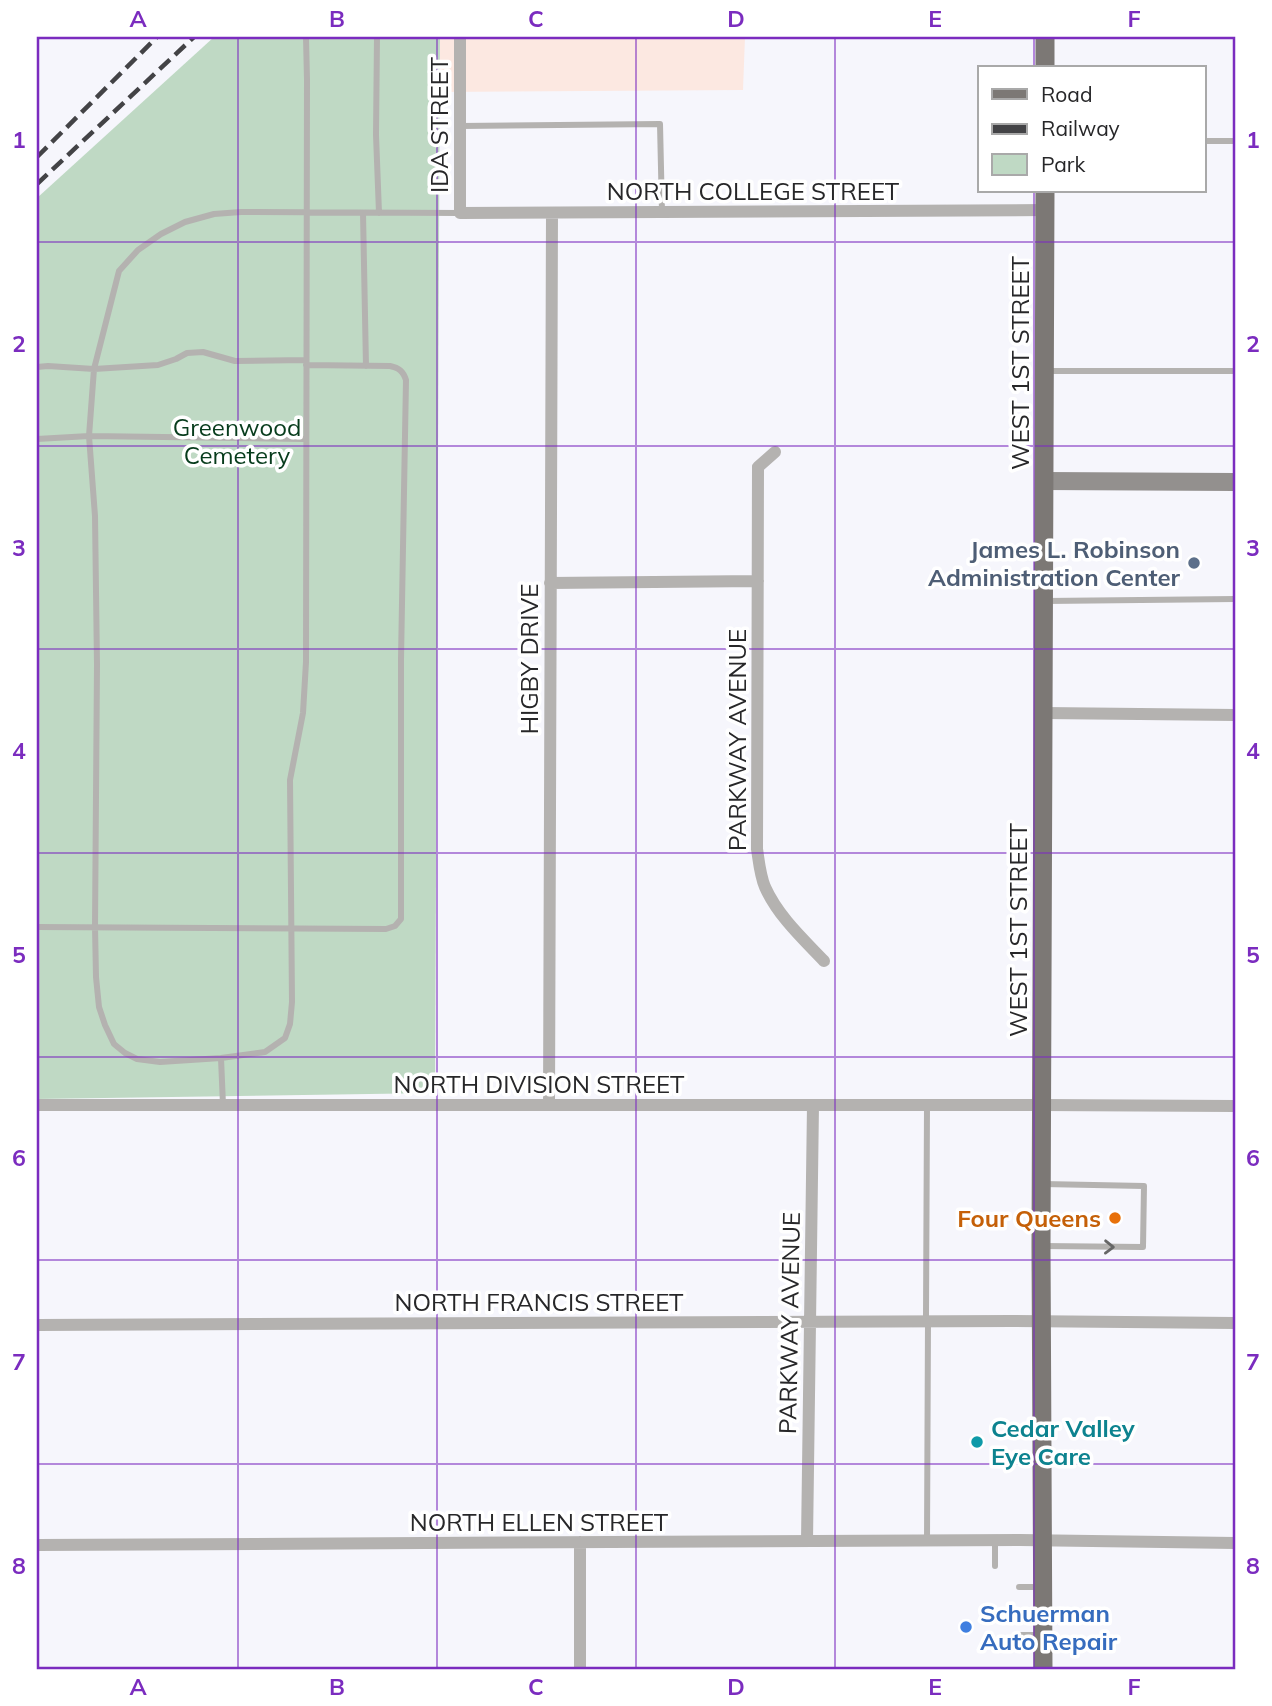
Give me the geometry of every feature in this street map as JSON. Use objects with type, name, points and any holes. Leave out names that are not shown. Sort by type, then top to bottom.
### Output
[{"type":"main road","points":[[1045,37],[1045,66]]},
{"type":"main road","name":"WEST 1ST STREET","points":[[1043,1669],[1041,1105],[1046,201]]},
{"type":"street","name":"IDA STREET","points":[[460,37],[460,213]]},
{"type":"street","name":"NORTH COLLEGE STREET","points":[[460,213],[662,212],[1046,201]]},
{"type":"street","name":"HIGBY DRIVE","points":[[549,1105],[552,213]]},
{"type":"street","name":"PARKWAY AVENUE","points":[[775,452],[758,467],[757,849],[765,887],[785,919],[824,961]]},
{"type":"street","points":[[1044,481],[1235,482]]},
{"type":"street","points":[[550,583],[758,581]]},
{"type":"street","points":[[1044,713],[1235,715]]},
{"type":"street","name":"NORTH DIVISION STREET","points":[[37,1105],[1235,1106]]},
{"type":"street","name":"PARKWAY AVENUE","points":[[807,1541],[813,1105]]},
{"type":"street","name":"NORTH FRANCIS STREET","points":[[37,1325],[928,1321],[1235,1323]]},
{"type":"street","name":"NORTH ELLEN STREET","points":[[37,1545],[1042,1540],[1235,1543]]},
{"type":"street","points":[[580,1542],[580,1669]]},
{"type":"lane","points":[[306,37],[307,80],[306,212],[306,662],[303,713],[290,780],[290,1024],[285,1038],[265,1052],[160,1062],[138,1059],[114,1044],[105,1025],[99,1007],[94,927],[96,557],[89,436],[94,369],[119,271],[138,250],[161,234],[184,222],[214,214],[241,212],[306,212],[363,213],[460,213]]},
{"type":"lane","points":[[377,37],[376,135],[379,213]]},
{"type":"lane","points":[[460,125],[660,124],[662,212]]},
{"type":"lane","points":[[1206,141],[1235,141]]},
{"type":"lane","points":[[363,213],[366,366]]},
{"type":"lane","points":[[37,367],[94,369],[158,365],[187,353],[203,352],[235,361],[390,366],[403,372],[407,380],[401,659],[401,919],[395,926],[386,929],[37,928]]},
{"type":"lane","points":[[1044,371],[1235,371]]},
{"type":"lane","points":[[37,439],[89,436],[306,439]]},
{"type":"lane","points":[[1044,601],[1235,599]]},
{"type":"lane","points":[[221,1058],[223,1105]]},
{"type":"lane","points":[[927,1105],[927,1541]]},
{"type":"lane","points":[[1041,1184],[1144,1186],[1143,1247],[1041,1246]]},
{"type":"lane","points":[[995,1541],[995,1566]]},
{"type":"lane","points":[[1019,1587],[1042,1587]]},
{"type":"lane","points":[[1019,1635],[1043,1635]]},
{"type":"shaded area","points":[[440,37],[745,37],[743,90],[440,92]]},
{"type":"green space","name":"Greenwood Cemetery","points":[[214,37],[440,37],[435,1093],[37,1099],[37,198]]},
{"type":"railway","points":[[37,157],[157,37]]},
{"type":"railway","points":[[37,184],[194,37]]},
{"type":"place","name":"James L. Robinson Administration Center","points":[[1194,563]]},
{"type":"place","name":"Four Queens","points":[[1115,1218]]},
{"type":"place","name":"Cedar Valley Eye Care","points":[[977,1442]]},
{"type":"place","name":"Schuerman Auto Repair","points":[[966,1627]]}]
